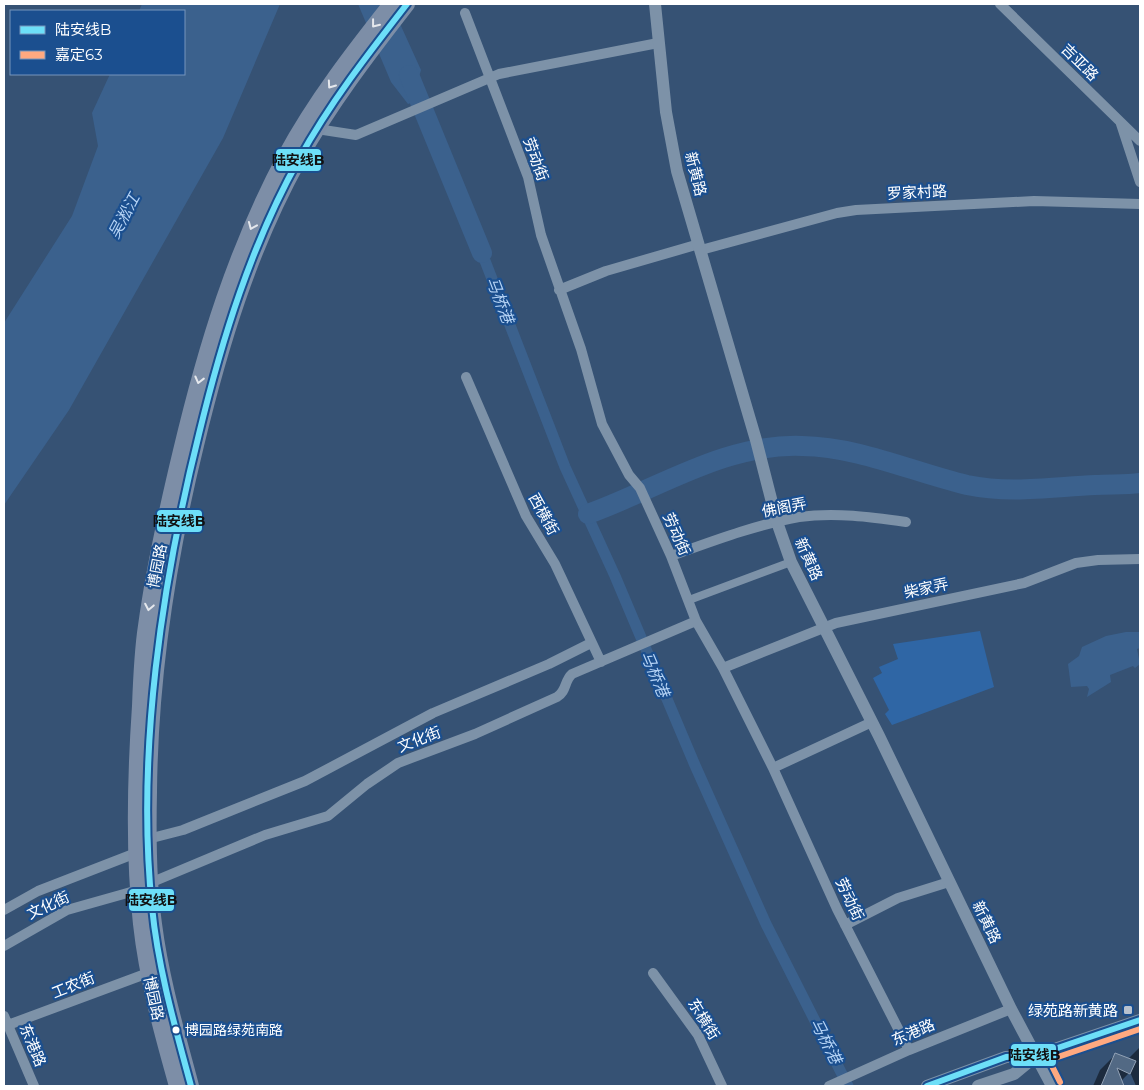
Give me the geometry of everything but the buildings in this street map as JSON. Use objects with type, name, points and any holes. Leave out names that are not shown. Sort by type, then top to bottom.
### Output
[{"type":"main road","name":"博园路","points":[[177,1086],[148,972],[144,886],[148,839],[149,762],[160,627],[181,506],[220,349],[246,271],[275,206],[361,52],[391,4]]},
{"type":"main road","name":"博园路","points":[[191,1086],[136,853],[136,761],[146,626],[169,503],[207,346],[234,266],[276,176],[293,144],[361,52],[407,4]]},
{"type":"street","name":"新黄路","points":[[655,4],[658,43],[672,143],[756,440],[777,522],[791,562],[872,722],[1011,1009],[1052,1086]]},
{"type":"street","name":"吉亚路","points":[[1000,4],[1140,141]]},
{"type":"street","name":"劳动街","points":[[465,13],[488,78],[528,178],[541,235],[581,349],[602,424],[630,475],[642,492],[671,556],[696,621],[723,668],[773,768],[845,925],[909,1050]]},
{"type":"street","points":[[317,129],[356,135],[488,78],[509,71],[658,43]]},
{"type":"street","points":[[1121,123],[1140,182]]},
{"type":"street","name":"罗家村路","points":[[559,290],[606,271],[837,213],[856,210],[1020,202],[1140,204]]},
{"type":"street","name":"西横街","points":[[466,378],[526,516],[555,564],[601,662]]},
{"type":"street","name":"佛阁弄","points":[[671,556],[728,535],[800,517],[837,515],[906,522]]},
{"type":"street","name":"柴家弄","points":[[723,668],[823,627],[855,618],[1024,583],[1076,563],[1098,560],[1140,559]]},
{"type":"street","points":[[689,600],[791,562]]},
{"type":"street","name":"文化街","points":[[4,946],[67,910],[144,886],[265,835],[328,816],[367,784],[398,763],[499,724],[520,712],[557,697],[564,690],[568,677],[696,621]]},
{"type":"street","points":[[148,839],[183,830],[305,781],[433,712],[549,664],[592,643]]},
{"type":"street","points":[[773,768],[872,722]]},
{"type":"street","points":[[4,910],[38,891],[136,853]]},
{"type":"street","points":[[845,925],[898,898],[949,882]]},
{"type":"street","name":"工农街","points":[[6,1020],[148,972]]},
{"type":"street","name":"东横街","points":[[652,972],[698,1035],[722,1086]]},
{"type":"street","name":"东港路","points":[[829,1086],[909,1050],[1011,1009]]},
{"type":"street","name":"东港路","points":[[6,1020],[34,1086]]},
{"type":"street","points":[[926,1086],[1006,1057],[1037,1055],[1140,1020]]},
{"type":"street","points":[[978,1086],[1014,1074],[1037,1055]]},
{"type":"shaded area","points":[[980,631],[994,687],[892,725],[885,714],[889,710],[873,678],[882,673],[879,667],[898,659],[893,644]]},
{"type":"water","name":"吴淞江","points":[[142,4],[280,4],[223,138],[69,410],[4,505],[4,323],[72,216],[98,146],[92,113],[110,75],[185,75],[185,10],[139,10]]},
{"type":"water","points":[[358,4],[391,4],[421,70],[419,77],[425,98],[408,104],[391,82]]},
{"type":"water","points":[[1126,632],[1140,632],[1140,648],[1137,649],[1140,664],[1135,668],[1133,666],[1110,675],[1111,682],[1087,697],[1089,689],[1087,686],[1071,687],[1068,664],[1079,656],[1082,647],[1106,636]]},
{"type":"waterway","points":[[409,75],[482,253]]},
{"type":"waterway","name":"马桥港","points":[[482,253],[565,467],[615,576],[694,763],[766,924],[848,1086]]},
{"type":"waterway","points":[[588,514],[719,460],[746,452],[774,447],[823,447],[845,451],[886,461],[946,480],[983,488],[1031,489],[1140,483]]},
{"type":"transit line","name":"陆安线B","points":[[191,1086],[158,952],[152,907],[148,849],[147,789],[150,729],[164,608],[174,549],[199,434],[218,363],[240,293],[266,225],[299,159],[323,119],[407,4]]},
{"type":"transit line","name":"陆安线B","points":[[927,1086],[1006,1057],[1037,1055],[1140,1020]]},
{"type":"transit line","name":"嘉定63","points":[[1060,1082],[1049,1060],[1140,1029]]},
{"type":"place","name":"绿苑路新黄路","points":[[1128,1010]]},
{"type":"place","name":"博园路绿苑南路","points":[[176,1030]]}]
